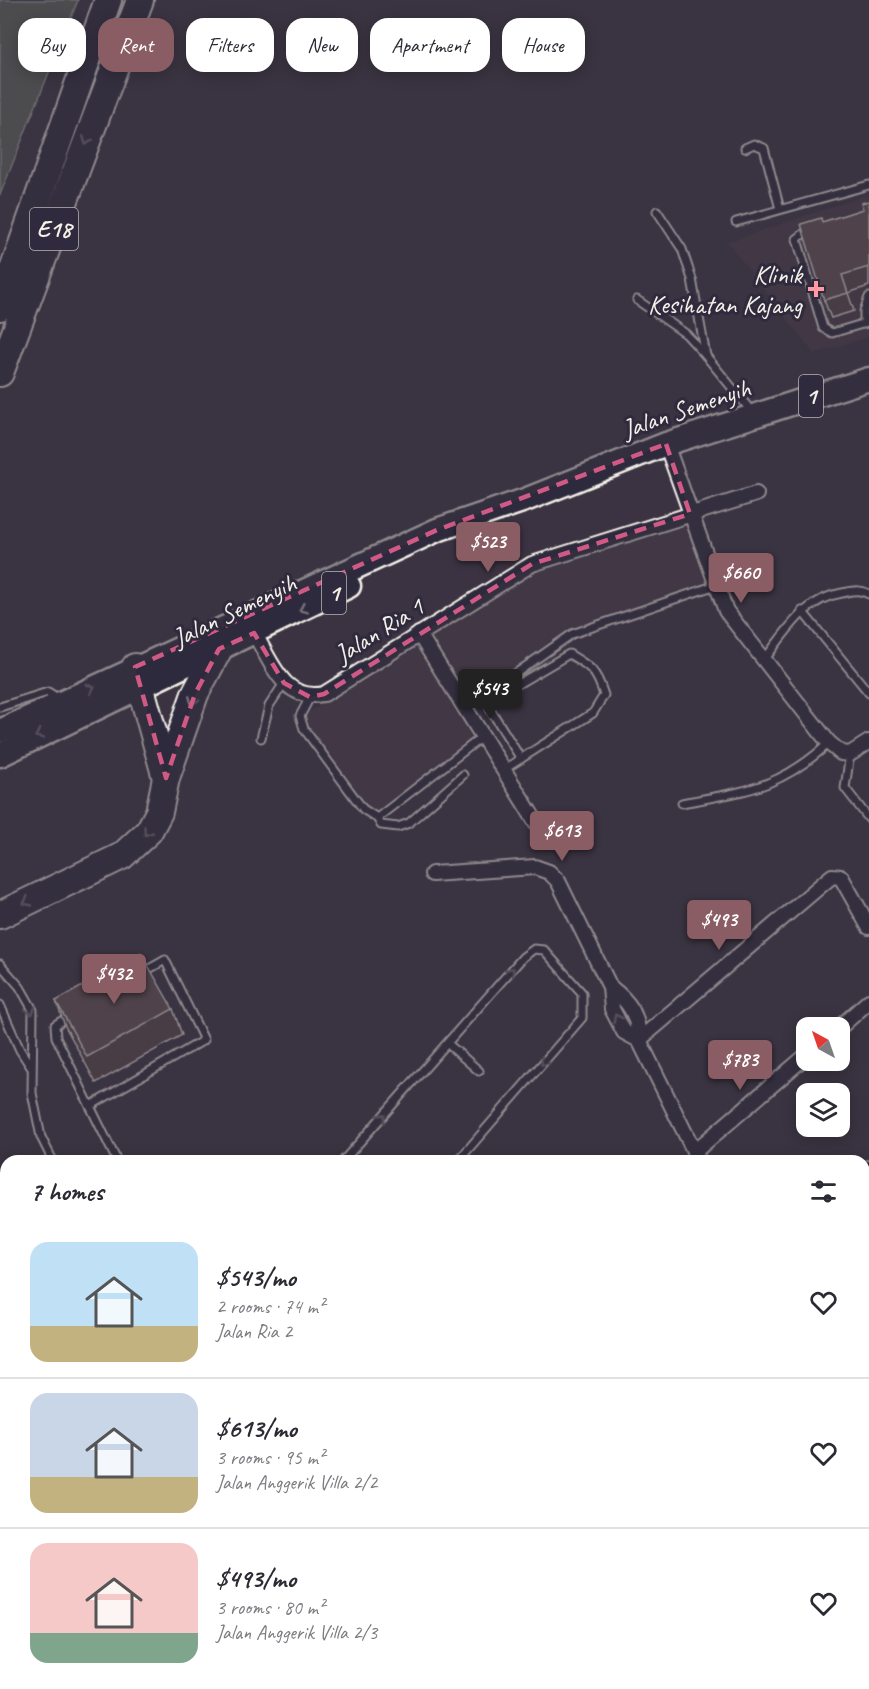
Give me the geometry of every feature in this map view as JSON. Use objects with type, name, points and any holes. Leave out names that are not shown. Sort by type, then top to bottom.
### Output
[{"type":"highway","name":"E18","points":[[0,373],[140,0]]},
{"type":"highway","points":[[108,86],[147,23],[157,0]]},
{"type":"highway","name":"E18","points":[[0,307],[108,2]]},
{"type":"highway","points":[[0,915],[122,856],[137,845],[149,831],[159,812],[166,778],[195,694],[219,649]]},
{"type":"highway","points":[[139,676],[166,778]]},
{"type":"main road","name":"Jalan Semenyih","points":[[0,755],[139,676],[437,530],[525,500],[666,444],[753,414],[869,379]]},
{"type":"main road","name":"Jalan Semenyih","points":[[0,731],[61,702],[219,649],[525,500]]},
{"type":"street","points":[[666,444],[726,611],[829,743],[841,753],[850,754],[869,742]]},
{"type":"street","name":"Jalan Ria 1","points":[[310,697],[324,694],[532,564],[756,494]]},
{"type":"street","points":[[254,633],[284,683],[297,693],[310,697]]},
{"type":"street","points":[[418,634],[536,822]]},
{"type":"street","points":[[432,874],[535,867],[549,872],[558,882],[610,987],[612,1010],[624,1032],[639,1040],[696,1155]]},
{"type":"street","points":[[639,1040],[832,876],[841,877],[869,927]]},
{"type":"street","points":[[850,1018],[869,1001]]},
{"type":"street","points":[[698,1155],[796,1065]]},
{"type":"lane","points":[[745,147],[754,144],[764,148],[780,209]]},
{"type":"lane","points":[[736,222],[869,184]]},
{"type":"lane","points":[[657,211],[682,249],[692,279],[706,357]]},
{"type":"lane","points":[[818,226],[807,229],[797,239],[823,328],[832,333],[867,323],[864,311],[869,297]]},
{"type":"lane","points":[[637,300],[686,334],[753,414]]},
{"type":"lane","points":[[465,709],[572,634],[716,585]]},
{"type":"lane","points":[[764,660],[802,611],[825,596],[861,590],[869,594]]},
{"type":"lane","points":[[802,611],[869,693]]},
{"type":"lane","points":[[503,770],[521,759],[593,713],[604,695],[598,674],[587,664],[568,654],[489,701],[490,709],[521,759]]},
{"type":"lane","points":[[261,738],[269,706],[284,683]]},
{"type":"lane","points":[[0,707],[48,692],[56,695],[61,702]]},
{"type":"lane","points":[[310,697],[300,716],[304,729],[363,809],[377,818],[381,825],[398,827],[409,823],[463,775]]},
{"type":"lane","points":[[377,818],[482,737]]},
{"type":"lane","points":[[682,803],[745,792],[780,780],[806,764],[829,743]]},
{"type":"lane","points":[[850,754],[845,788],[869,819]]},
{"type":"lane","points":[[349,1155],[523,957],[534,949],[544,951],[582,993],[582,1018],[463,1155]]},
{"type":"lane","points":[[90,1106],[204,1040],[165,960],[135,978]]},
{"type":"lane","points":[[0,964],[20,987],[33,1010],[32,1093],[41,1137],[50,1155]]},
{"type":"lane","points":[[0,1005],[20,1050],[31,1067]]},
{"type":"lane","points":[[75,1013],[55,1025],[56,1037],[114,1155]]},
{"type":"lane","points":[[448,1044],[479,1071]]},
{"type":"highlighted area","points":[[666,444],[690,514],[532,564],[324,694],[310,697],[284,683],[254,633],[219,649],[195,694],[166,778],[135,667],[437,530]]},
{"type":"shaded area","points":[[0,0],[78,0],[71,18],[18,18],[18,72],[49,72],[0,195]]},
{"type":"shaded area","name":"Klinik Kesihatan Kajang","points":[[869,194],[869,337],[814,354],[727,242]]},
{"type":"shaded area","points":[[686,520],[709,584],[571,631],[460,708],[477,737],[377,814],[365,807],[306,727],[303,716],[534,568]]},
{"type":"building","points":[[869,201],[869,267],[842,275],[848,293],[824,300],[801,224],[821,218],[822,222],[863,209],[861,203]]},
{"type":"building","points":[[141,953],[173,1009],[87,1057],[56,1001]]},
{"type":"place","name":"Klinik Kesihatan Kajang","points":[[816,289]]}]
